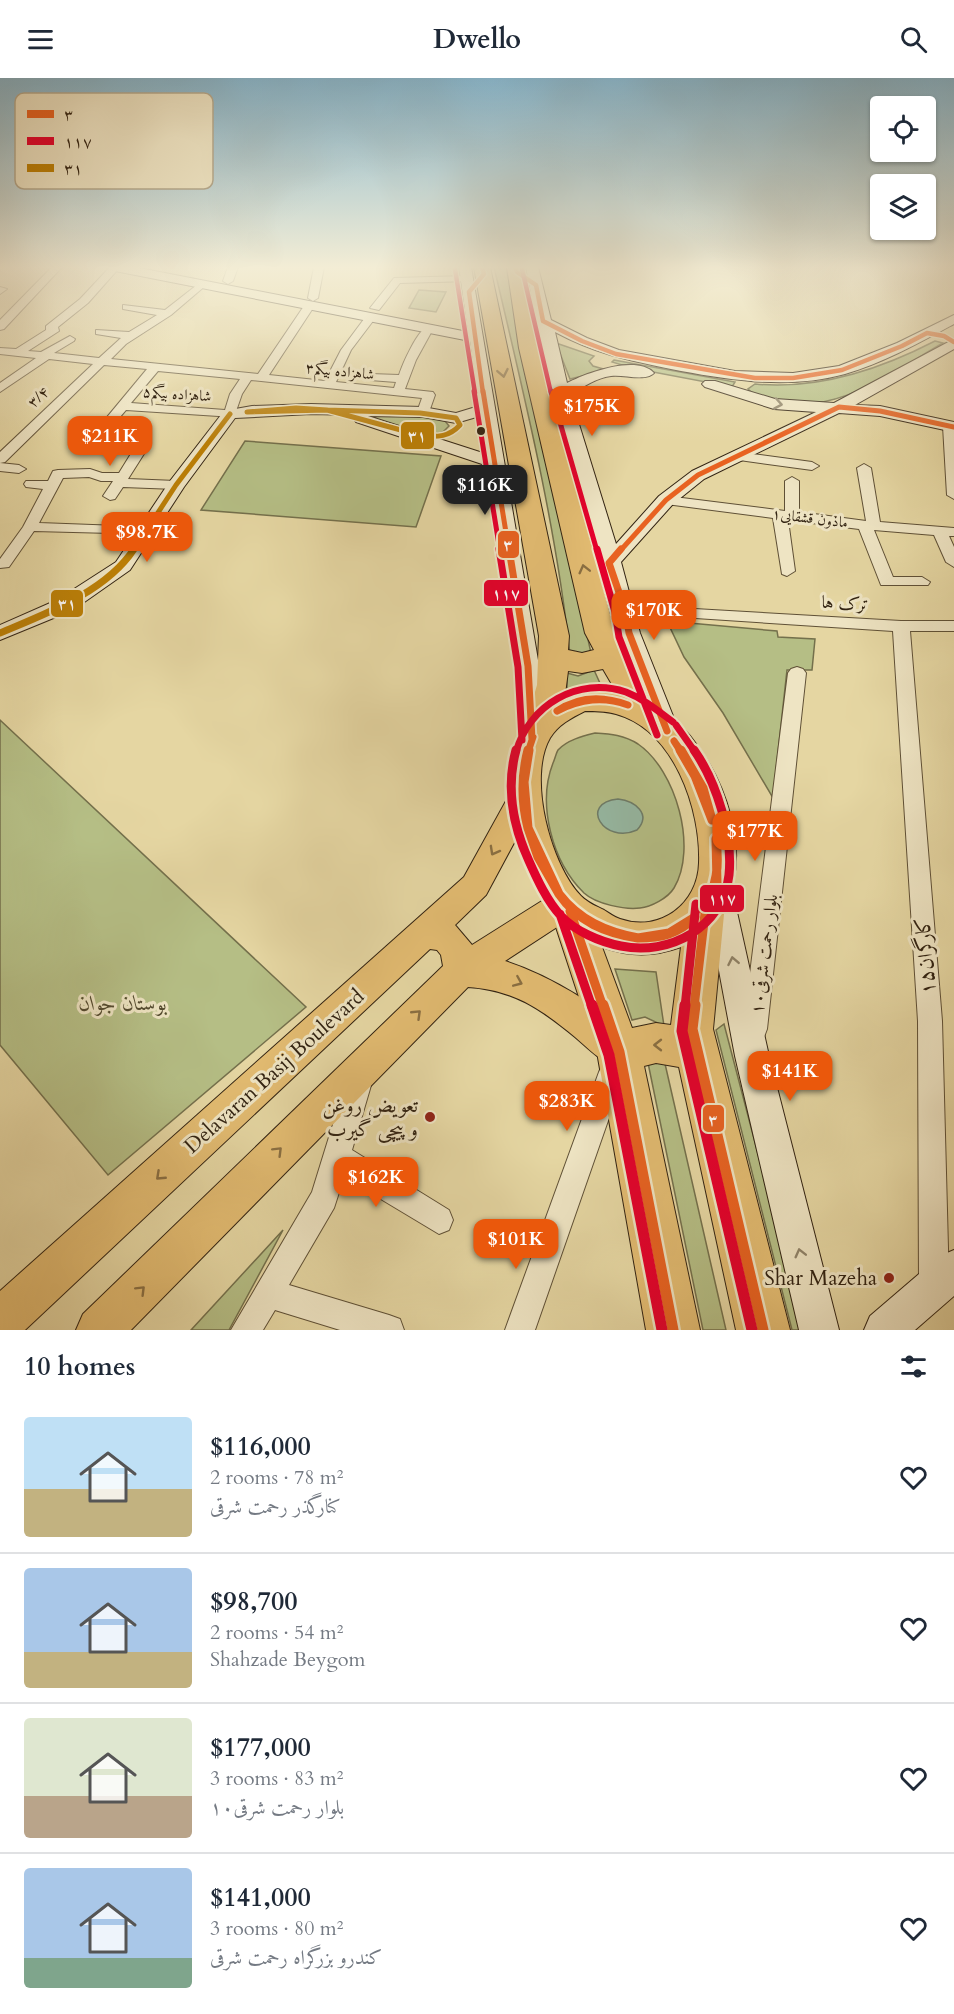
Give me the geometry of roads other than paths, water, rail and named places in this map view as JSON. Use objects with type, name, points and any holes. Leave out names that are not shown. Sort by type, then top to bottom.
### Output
[{"type":"highway","points":[[484,325],[554,636],[552,685],[522,773],[522,800],[535,851],[568,907],[619,1052],[673,1330]]},
{"type":"highway","points":[[531,325],[538,385],[600,633],[611,654],[658,724],[691,764],[710,810],[717,840],[712,894],[692,1029],[763,1330]]},
{"type":"highway","points":[[538,385],[555,369]]},
{"type":"highway","points":[[553,655],[575,664],[588,664],[611,654]]},
{"type":"highway","points":[[537,732],[553,712],[580,700],[603,700],[627,704],[658,724]]},
{"type":"highway","points":[[568,907],[613,934],[638,938],[665,936],[687,926],[712,894]]},
{"type":"highway","points":[[619,1052],[656,1043],[697,1050]]},
{"type":"main road","name":"Delavaran Basij Boulevard","points":[[0,1322],[475,886],[522,800]]},
{"type":"main road","points":[[99,1330],[461,971],[568,907]]},
{"type":"main road","points":[[424,934],[446,936],[457,950],[461,971]]},
{"type":"main road","points":[[461,971],[490,973],[506,977],[537,991],[584,1021],[619,1052]]},
{"type":"street","points":[[21,351],[55,330],[50,328],[53,325]]},
{"type":"street","name":"۳/۴","points":[[0,459],[100,361],[147,325]]},
{"type":"street","points":[[261,378],[296,325]]},
{"type":"street","points":[[328,385],[346,351],[364,325]]},
{"type":"street","points":[[416,325],[475,338]]},
{"type":"street","points":[[398,392],[410,360],[432,330],[453,325]]},
{"type":"street","points":[[473,325],[537,732]]},
{"type":"street","points":[[544,325],[609,563],[625,610],[629,633],[658,724]]},
{"type":"street","points":[[552,325],[582,341],[616,354],[755,378],[793,378],[842,370],[903,346],[942,325]]},
{"type":"street","points":[[609,563],[666,500],[698,476],[839,407],[954,342],[944,336],[927,333]]},
{"type":"street","points":[[119,345],[98,338],[132,336]]},
{"type":"street","points":[[0,388],[70,339]]},
{"type":"street","name":"۳شاهزاده بیگم","points":[[0,351],[429,395],[423,412]]},
{"type":"street","points":[[616,354],[608,356],[605,360],[623,369],[707,383],[774,404],[880,411],[951,426]]},
{"type":"street","points":[[104,428],[155,367]]},
{"type":"street","points":[[0,369],[23,372]]},
{"type":"street","points":[[562,393],[583,380],[623,369]]},
{"type":"street","points":[[0,633],[65,605],[123,566],[176,485],[230,414],[236,394],[248,376]]},
{"type":"street","points":[[370,377],[403,379]]},
{"type":"street","points":[[745,395],[739,386],[755,378]]},
{"type":"street","points":[[879,385],[880,394],[896,408],[951,426]]},
{"type":"street","name":"شاهزاده بیگم۵","points":[[122,406],[230,414]]},
{"type":"street","points":[[230,414],[283,410],[423,412],[456,418],[486,409]]},
{"type":"street","points":[[337,411],[495,463]]},
{"type":"street","points":[[415,435],[435,438],[451,435],[460,425],[456,418]]},
{"type":"street","points":[[951,426],[954,495]]},
{"type":"street","points":[[94,446],[141,449],[110,496]]},
{"type":"street","points":[[737,456],[812,466]]},
{"type":"street","points":[[4,564],[30,526],[55,480],[55,467],[58,459]]},
{"type":"street","points":[[0,467],[19,469]]},
{"type":"street","points":[[864,468],[870,525],[887,582],[922,582]]},
{"type":"street","points":[[31,484],[90,473],[120,480],[176,485]]},
{"type":"street","points":[[786,571],[786,515],[792,481]]},
{"type":"street","name":"ماذون قشقایی۱","points":[[666,500],[946,532]]},
{"type":"street","points":[[30,526],[146,531]]},
{"type":"street","points":[[946,532],[954,562]]},
{"type":"street","name":"ترک ها","points":[[625,610],[954,627]]},
{"type":"street","name":"۱۵کارگران","points":[[902,626],[930,1021],[944,1278]]},
{"type":"street","name":"۱۰بلوار رحمت شرقی","points":[[752,1056],[797,673]]},
{"type":"street","points":[[712,894],[819,1330]]},
{"type":"street","points":[[520,1330],[619,1052]]},
{"type":"street","points":[[246,1330],[324,1198],[365,1064]]},
{"type":"street","points":[[338,1157],[439,1220]]},
{"type":"street","points":[[884,1330],[944,1278]]},
{"type":"street","points":[[268,1293],[389,1330]]},
{"type":"place","name":"تعویض روغن و پیچی گیرب","points":[[430,1117]]},
{"type":"place","name":"Shar Mazeha","points":[[889,1278]]},
{"type":"park label","name":"بوستان جوان","points":[[123,1003]]}]
